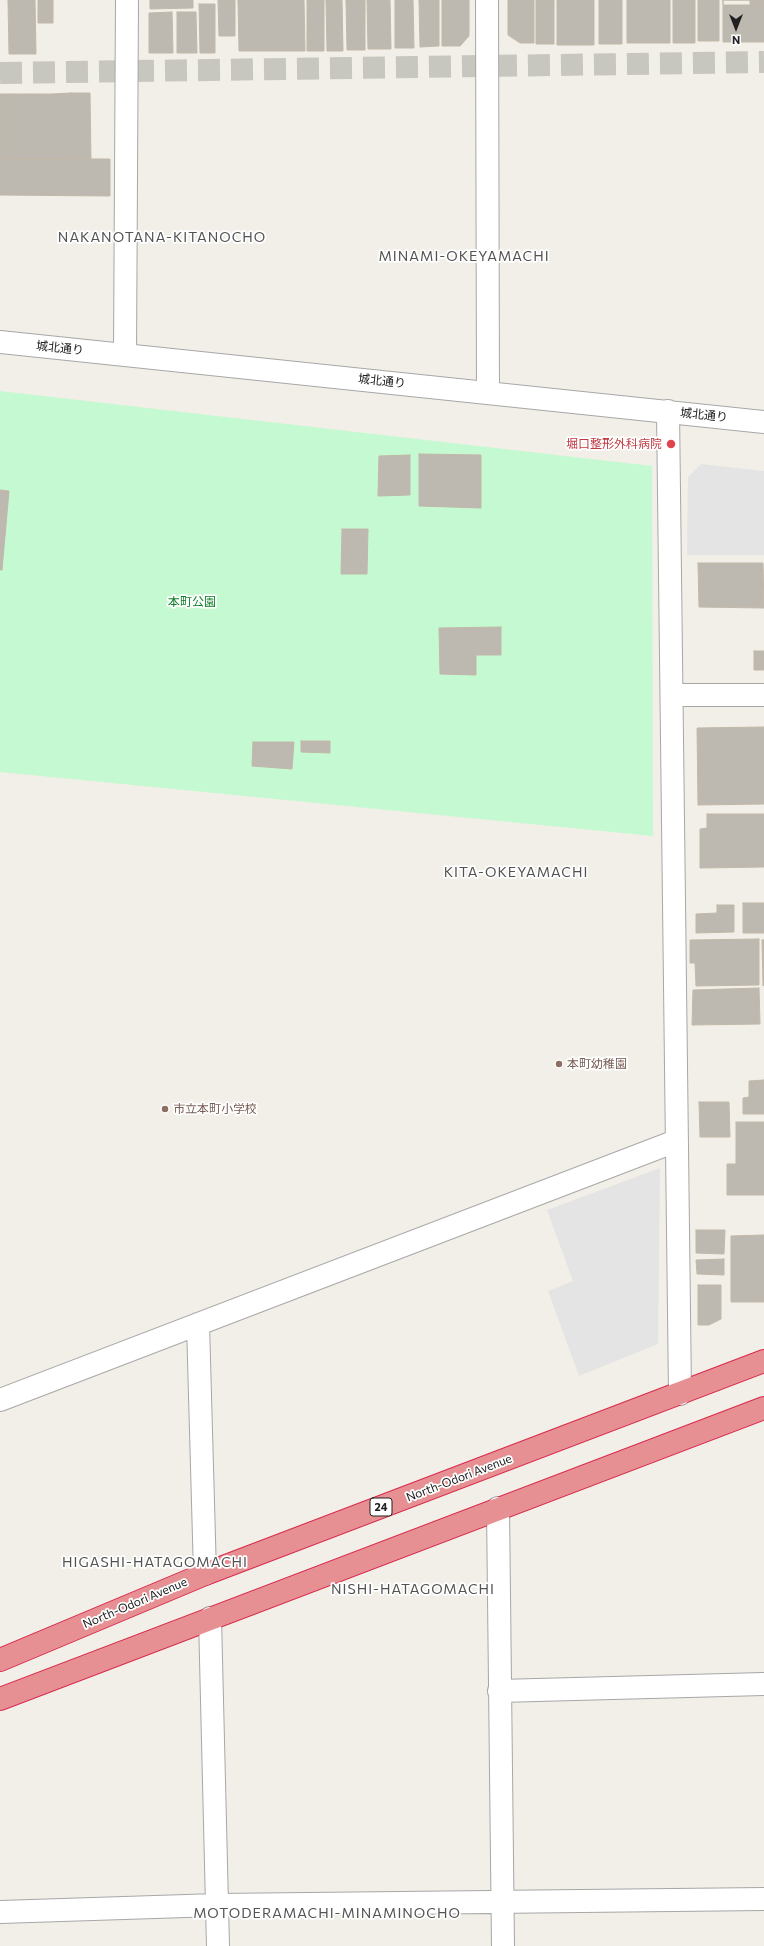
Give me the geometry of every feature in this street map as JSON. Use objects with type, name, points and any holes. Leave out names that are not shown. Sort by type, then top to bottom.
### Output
[{"type":"highway","name":"North-Odori Avenue","points":[[0,1660],[205,1574],[764,1361]]},
{"type":"highway","points":[[0,1699],[498,1508],[764,1408]]},
{"type":"street","points":[[125,354],[128,0]]},
{"type":"street","points":[[487,0],[488,392]]},
{"type":"street","name":"城北通り","points":[[0,342],[764,422]]},
{"type":"street","points":[[668,411],[680,1394]]},
{"type":"street","points":[[672,695],[764,694]]},
{"type":"street","points":[[0,1400],[676,1141]]},
{"type":"street","points":[[198,1324],[205,1574]]},
{"type":"street","points":[[498,1508],[503,1946]]},
{"type":"street","points":[[210,1618],[218,1946]]},
{"type":"street","points":[[499,1691],[764,1684]]},
{"type":"street","points":[[0,1912],[217,1906],[764,1898]]},
{"type":"green space","name":"本町公園","points":[[0,391],[652,466],[653,836],[0,772]]},
{"type":"shaded area","points":[[701,464],[764,471],[764,555],[687,555],[688,477]]},
{"type":"shaded area","points":[[660,1168],[658,1344],[579,1376],[548,1291],[573,1281],[547,1210]]},
{"type":"building","points":[[8,0],[35,0],[36,54],[9,54]]},
{"type":"building","points":[[38,0],[53,0],[53,23],[38,23]]},
{"type":"building","points":[[150,0],[193,0],[193,8],[150,9]]},
{"type":"building","points":[[218,0],[235,0],[235,36],[219,36]]},
{"type":"building","points":[[238,0],[304,0],[305,51],[239,51]]},
{"type":"building","points":[[307,0],[324,0],[324,51],[307,51]]},
{"type":"building","points":[[326,0],[342,0],[343,51],[327,51]]},
{"type":"building","points":[[346,0],[365,0],[365,50],[347,50]]},
{"type":"building","points":[[367,0],[390,0],[391,49],[368,49]]},
{"type":"building","points":[[395,0],[413,0],[414,48],[395,48]]},
{"type":"building","points":[[419,0],[439,0],[439,46],[420,47]]},
{"type":"building","points":[[442,0],[469,0],[469,36],[460,46],[442,46]]},
{"type":"building","points":[[508,0],[534,0],[534,43],[520,43],[508,35]]},
{"type":"building","points":[[536,0],[554,0],[554,44],[536,44]]},
{"type":"building","points":[[557,0],[594,0],[594,45],[557,45]]},
{"type":"building","points":[[599,0],[622,0],[622,44],[599,44]]},
{"type":"building","points":[[627,0],[670,0],[670,43],[627,43]]},
{"type":"building","points":[[673,0],[695,0],[695,43],[673,43]]},
{"type":"building","points":[[698,0],[719,0],[719,41],[698,41]]},
{"type":"building","points":[[723,0],[750,0],[750,5],[723,5]]},
{"type":"building","points":[[723,0],[764,0],[764,42],[723,42]]},
{"type":"building","points":[[199,4],[215,4],[215,53],[200,53]]},
{"type":"building","points":[[172,12],[173,53],[149,53],[149,13]]},
{"type":"building","points":[[177,12],[196,12],[197,53],[177,53]]},
{"type":"building","points":[[71,93],[90,93],[91,159],[71,159]]},
{"type":"building","points":[[71,93],[71,159],[52,159],[51,94]]},
{"type":"building","points":[[0,94],[13,94],[13,159],[0,159]]},
{"type":"building","points":[[13,94],[32,94],[32,159],[13,159]]},
{"type":"building","points":[[32,94],[51,94],[52,159],[32,159]]},
{"type":"building","points":[[0,159],[110,159],[110,196],[0,195]]},
{"type":"building","points":[[419,454],[481,455],[481,508],[419,506]]},
{"type":"building","points":[[410,455],[410,495],[378,496],[379,456]]},
{"type":"building","points":[[0,490],[9,491],[2,570],[0,570]]},
{"type":"building","points":[[342,529],[368,529],[367,574],[341,574]]},
{"type":"building","points":[[698,563],[763,563],[764,608],[699,607]]},
{"type":"building","points":[[501,627],[501,655],[476,655],[476,675],[440,674],[439,628]]},
{"type":"building","points":[[754,651],[764,651],[764,670],[754,670]]},
{"type":"building","points":[[764,727],[764,804],[698,805],[697,728]]},
{"type":"building","points":[[301,741],[330,741],[330,753],[301,752]]},
{"type":"building","points":[[253,742],[294,742],[292,769],[252,766]]},
{"type":"building","points":[[707,814],[764,814],[764,867],[700,868],[700,829],[707,828]]},
{"type":"building","points":[[743,903],[764,903],[764,933],[743,933]]},
{"type":"building","points":[[717,905],[734,905],[734,932],[696,933],[696,914],[717,913]]},
{"type":"building","points":[[759,939],[759,985],[696,986],[695,963],[690,963],[690,940]]},
{"type":"building","points":[[762,940],[764,940],[763,986]]},
{"type":"building","points":[[759,988],[760,1024],[692,1025],[693,990]]},
{"type":"building","points":[[764,1080],[764,1114],[743,1114],[743,1098],[749,1097],[749,1081]]},
{"type":"building","points":[[699,1102],[729,1102],[730,1137],[700,1137]]},
{"type":"building","points":[[736,1122],[764,1122],[764,1195],[727,1195],[727,1164],[736,1164]]},
{"type":"building","points":[[696,1230],[725,1230],[724,1254],[696,1253]]},
{"type":"building","points":[[764,1235],[764,1302],[731,1302],[731,1236]]},
{"type":"building","points":[[724,1259],[724,1275],[697,1274],[696,1260]]},
{"type":"building","points":[[698,1285],[721,1285],[721,1319],[709,1325],[698,1325]]},
{"type":"tunnel","points":[[0,73],[764,62]]},
{"type":"place","name":"堀口整形外科病院","points":[[671,444]]},
{"type":"place","name":"本町幼稚園","points":[[559,1064]]},
{"type":"place","name":"市立本町小学校","points":[[165,1109]]},
{"type":"district","name":"NAKANOTANA-KITANOCHO","points":[[162,237]]},
{"type":"district","name":"MINAMI-OKEYAMACHI","points":[[464,256]]},
{"type":"district","name":"KITA-OKEYAMACHI","points":[[516,872]]},
{"type":"district","name":"HIGASHI-HATAGOMACHI","points":[[155,1562]]},
{"type":"district","name":"NISHI-HATAGOMACHI","points":[[413,1589]]},
{"type":"district","name":"MOTODERAMACHI-MINAMINOCHO","points":[[327,1913]]}]
